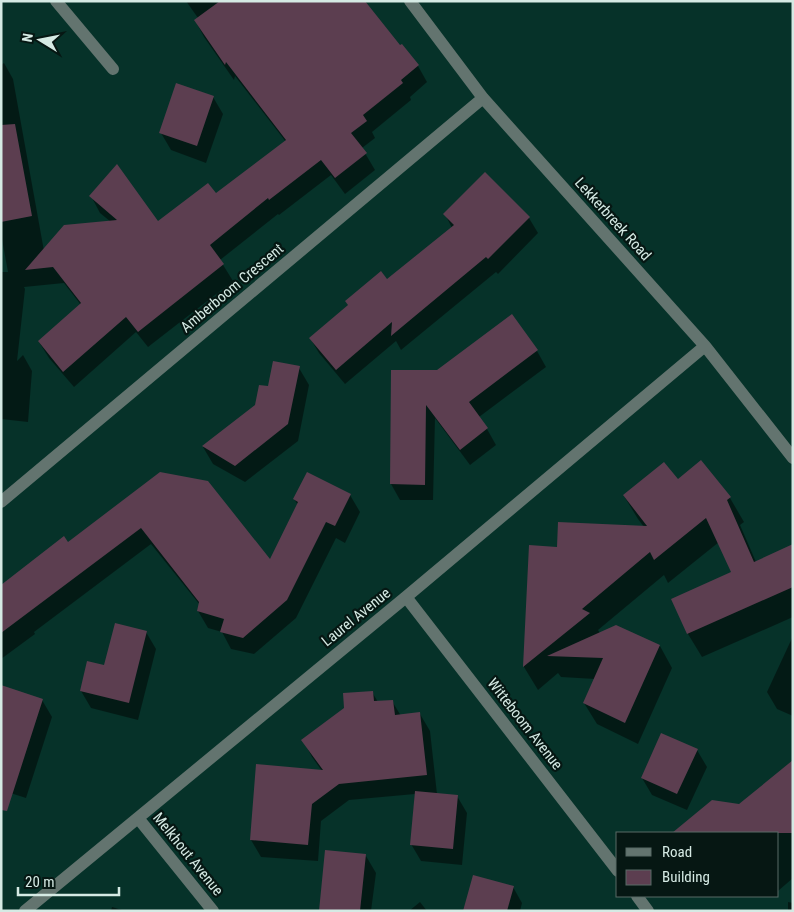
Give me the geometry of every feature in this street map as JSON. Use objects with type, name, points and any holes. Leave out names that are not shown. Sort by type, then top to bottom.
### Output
[{"type":"street","points":[[56,1],[113,69]]},
{"type":"street","name":"Lekkerbreek Road","points":[[410,1],[483,98],[705,346],[793,458]]},
{"type":"street","name":"Amberboom Crescent","points":[[1,502],[483,98]]},
{"type":"street","name":"Laurel Avenue","points":[[25,911],[406,597],[705,346]]},
{"type":"street","name":"Witteboom Avenue","points":[[406,597],[616,868]]},
{"type":"street","name":"Melkhout Avenue","points":[[138,818],[213,911]]},
{"type":"street","points":[[638,897],[648,911]]},
{"type":"building","points":[[220,1],[365,1],[400,45],[402,44],[419,65],[401,80],[403,83],[363,115],[367,121],[351,133],[367,153],[335,178],[321,160],[269,200],[268,198],[210,245],[224,264],[138,332],[126,317],[63,372],[38,341],[81,303],[53,267],[25,270],[64,225],[117,220],[89,196],[117,164],[158,221],[208,183],[216,193],[286,140],[226,62],[225,65],[194,20]]},
{"type":"building","points":[[176,83],[214,96],[197,146],[159,133]]},
{"type":"building","points":[[15,124],[32,216],[1,222],[1,125]]},
{"type":"building","points":[[485,172],[530,217],[488,259],[486,257],[391,336],[392,322],[336,370],[309,338],[348,305],[345,301],[381,271],[387,279],[454,225],[443,214]]},
{"type":"building","points":[[512,314],[538,350],[469,402],[488,428],[460,450],[426,405],[425,485],[390,484],[391,370],[437,370]]},
{"type":"building","points":[[273,361],[300,366],[288,424],[235,466],[202,446],[255,405],[259,385],[268,386]]},
{"type":"building","points":[[701,460],[731,497],[727,500],[754,562],[793,544],[793,587],[687,634],[671,599],[731,572],[706,518],[654,560],[650,552],[582,609],[590,613],[523,667],[529,545],[557,547],[558,522],[647,526],[623,495],[664,462],[678,479]]},
{"type":"building","points":[[160,472],[208,481],[270,559],[298,502],[293,499],[307,472],[351,494],[335,526],[326,522],[287,600],[243,638],[220,632],[224,619],[197,611],[199,602],[141,528],[1,633],[1,585],[64,536],[68,542]]},
{"type":"building","points":[[115,623],[147,631],[129,703],[80,691],[87,661],[104,665]]},
{"type":"building","points":[[616,625],[660,645],[625,723],[583,703],[603,658],[547,656]]},
{"type":"building","points":[[1,685],[43,699],[7,811],[1,810]]},
{"type":"building","points":[[373,691],[374,701],[393,700],[395,715],[420,712],[427,775],[339,784],[312,804],[308,845],[250,840],[256,764],[323,770],[301,740],[344,708],[343,693]]},
{"type":"building","points":[[661,733],[698,749],[677,794],[641,778]]},
{"type":"building","points":[[793,760],[793,833],[673,832],[712,800],[739,804]]},
{"type":"building","points":[[415,791],[458,795],[453,849],[410,845]]},
{"type":"building","points":[[325,850],[366,854],[360,911],[319,911]]},
{"type":"building","points":[[473,875],[514,886],[507,911],[463,911]]}]
